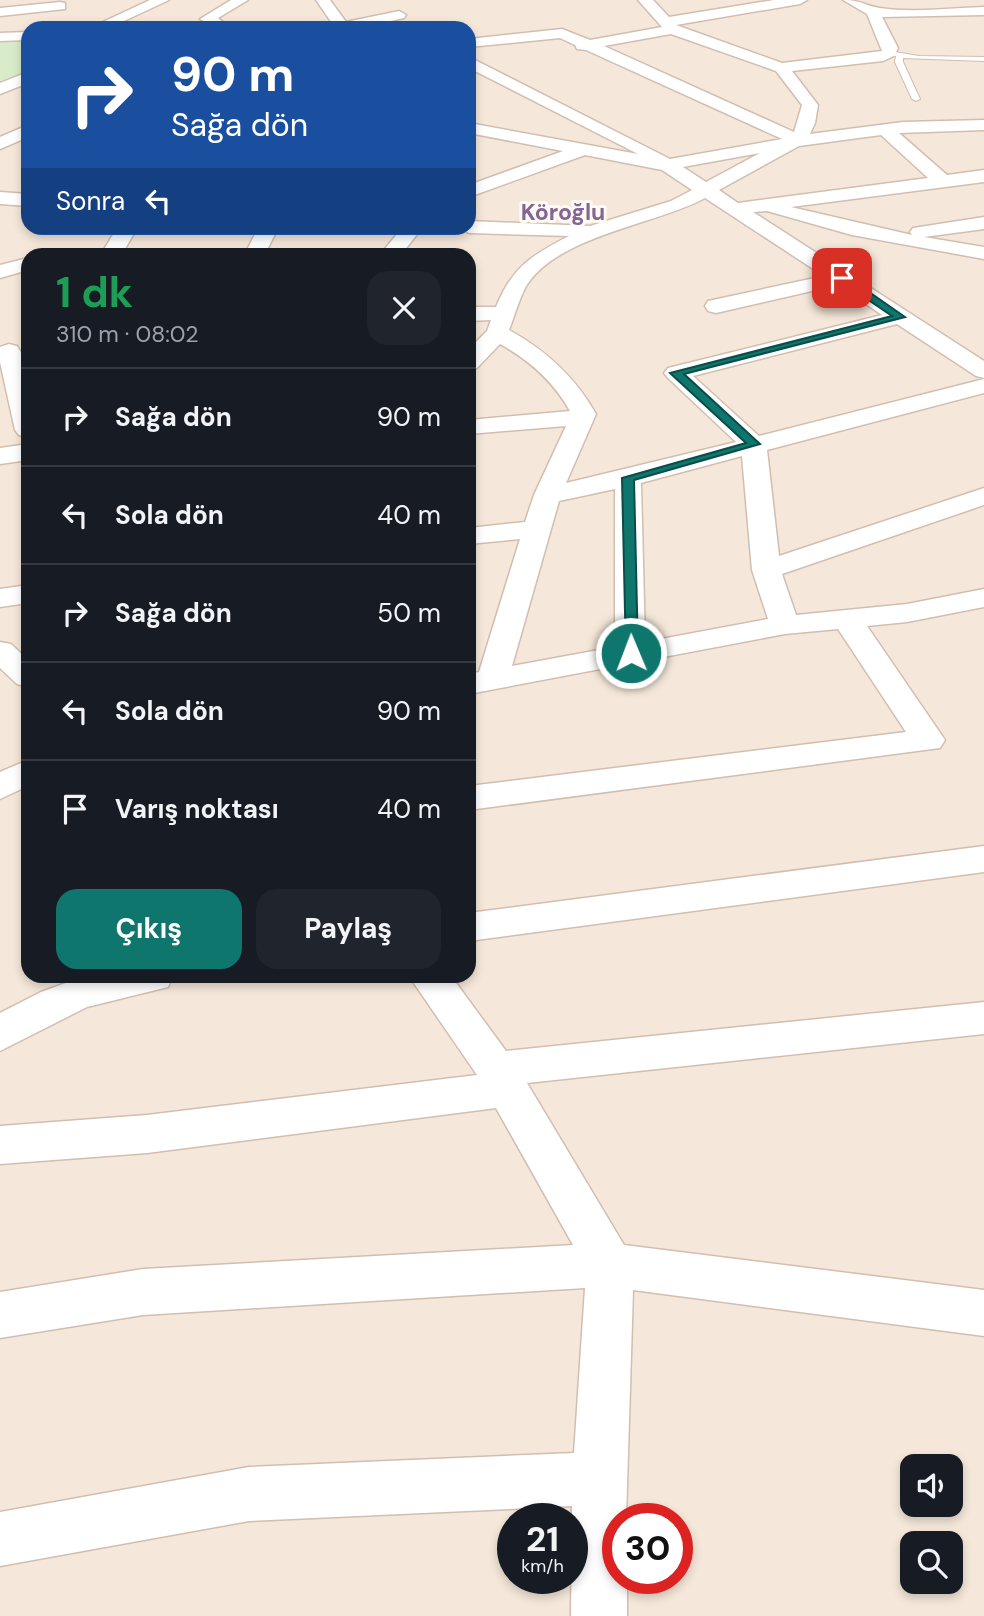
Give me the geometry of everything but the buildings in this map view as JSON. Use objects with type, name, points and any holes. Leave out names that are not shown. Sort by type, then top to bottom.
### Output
[{"type":"street","points":[[113,21],[162,0]]},
{"type":"street","points":[[212,21],[207,19],[240,0]]},
{"type":"street","points":[[323,0],[336,21]]},
{"type":"street","points":[[384,21],[403,18],[386,0]]},
{"type":"street","points":[[645,0],[669,26],[780,68],[895,54]]},
{"type":"street","points":[[536,52],[586,45],[802,0],[816,0]]},
{"type":"street","points":[[848,1],[874,12],[916,14],[984,11]]},
{"type":"street","points":[[0,12],[60,8]]},
{"type":"street","points":[[874,12],[877,25],[895,54]]},
{"type":"street","points":[[476,54],[562,33],[798,140]]},
{"type":"street","points":[[0,37],[21,36]]},
{"type":"street","points":[[476,57],[496,59]]},
{"type":"street","points":[[476,61],[502,79],[587,120],[666,165],[984,371]]},
{"type":"street","points":[[476,354],[501,323],[515,286],[541,258],[593,231],[678,205],[798,140],[807,123],[810,105],[780,68]]},
{"type":"street","points":[[480,86],[502,79]]},
{"type":"street","points":[[0,89],[21,80]]},
{"type":"street","points":[[476,129],[666,165],[798,140],[885,129],[984,125]]},
{"type":"street","points":[[885,129],[943,182]]},
{"type":"street","points":[[0,144],[21,134]]},
{"type":"street","points":[[476,188],[580,151]]},
{"type":"street","points":[[736,209],[984,176]]},
{"type":"street","points":[[762,205],[819,222],[981,256]]},
{"type":"street","points":[[886,236],[984,223]]},
{"type":"street","points":[[476,227],[593,231]]},
{"type":"street","points":[[0,253],[21,256]]},
{"type":"street","points":[[0,272],[21,266]]},
{"type":"street","points":[[716,306],[842,278]]},
{"type":"street","points":[[476,316],[501,323],[570,387],[584,414],[547,495],[481,681]]},
{"type":"street","points":[[785,625],[766,570],[754,444],[676,373],[900,317]]},
{"type":"street","points":[[12,350],[21,395]]},
{"type":"street","points":[[547,495],[628,478],[984,386]]},
{"type":"street","points":[[476,426],[583,417]]},
{"type":"street","points":[[0,456],[21,453]]},
{"type":"street","points":[[628,478],[631,653]]},
{"type":"street","points":[[766,570],[984,496]]},
{"type":"street","points":[[476,535],[537,529]]},
{"type":"street","points":[[0,598],[21,595]]},
{"type":"street","points":[[481,681],[785,625],[908,613],[981,601]]},
{"type":"street","points":[[476,797],[928,740],[847,619]]},
{"type":"street","points":[[0,651],[21,670]]},
{"type":"street","points":[[0,787],[21,775]]},
{"type":"street","points":[[476,926],[984,859]]},
{"type":"street","points":[[0,1034],[38,1009],[114,983]]},
{"type":"street","points":[[433,983],[502,1079],[610,1265],[599,1479],[599,1616]]},
{"type":"street","points":[[0,1145],[147,1134],[502,1079],[984,1018]]},
{"type":"street","points":[[0,1315],[143,1292],[610,1265],[984,1313]]},
{"type":"street","points":[[0,1539],[249,1494],[599,1479]]},
{"type":"lane","points":[[916,99],[895,54],[984,59]]},
{"type":"shaded area","points":[[0,0],[984,0],[984,1616],[0,1616]]},
{"type":"green space","points":[[21,39],[21,74],[0,81],[0,40]]},
{"type":"district","name":"Köroğlu","points":[[563,212]]},
{"type":"route","points":[[631,653],[628,478],[754,444],[676,373],[900,317],[842,278]]}]
